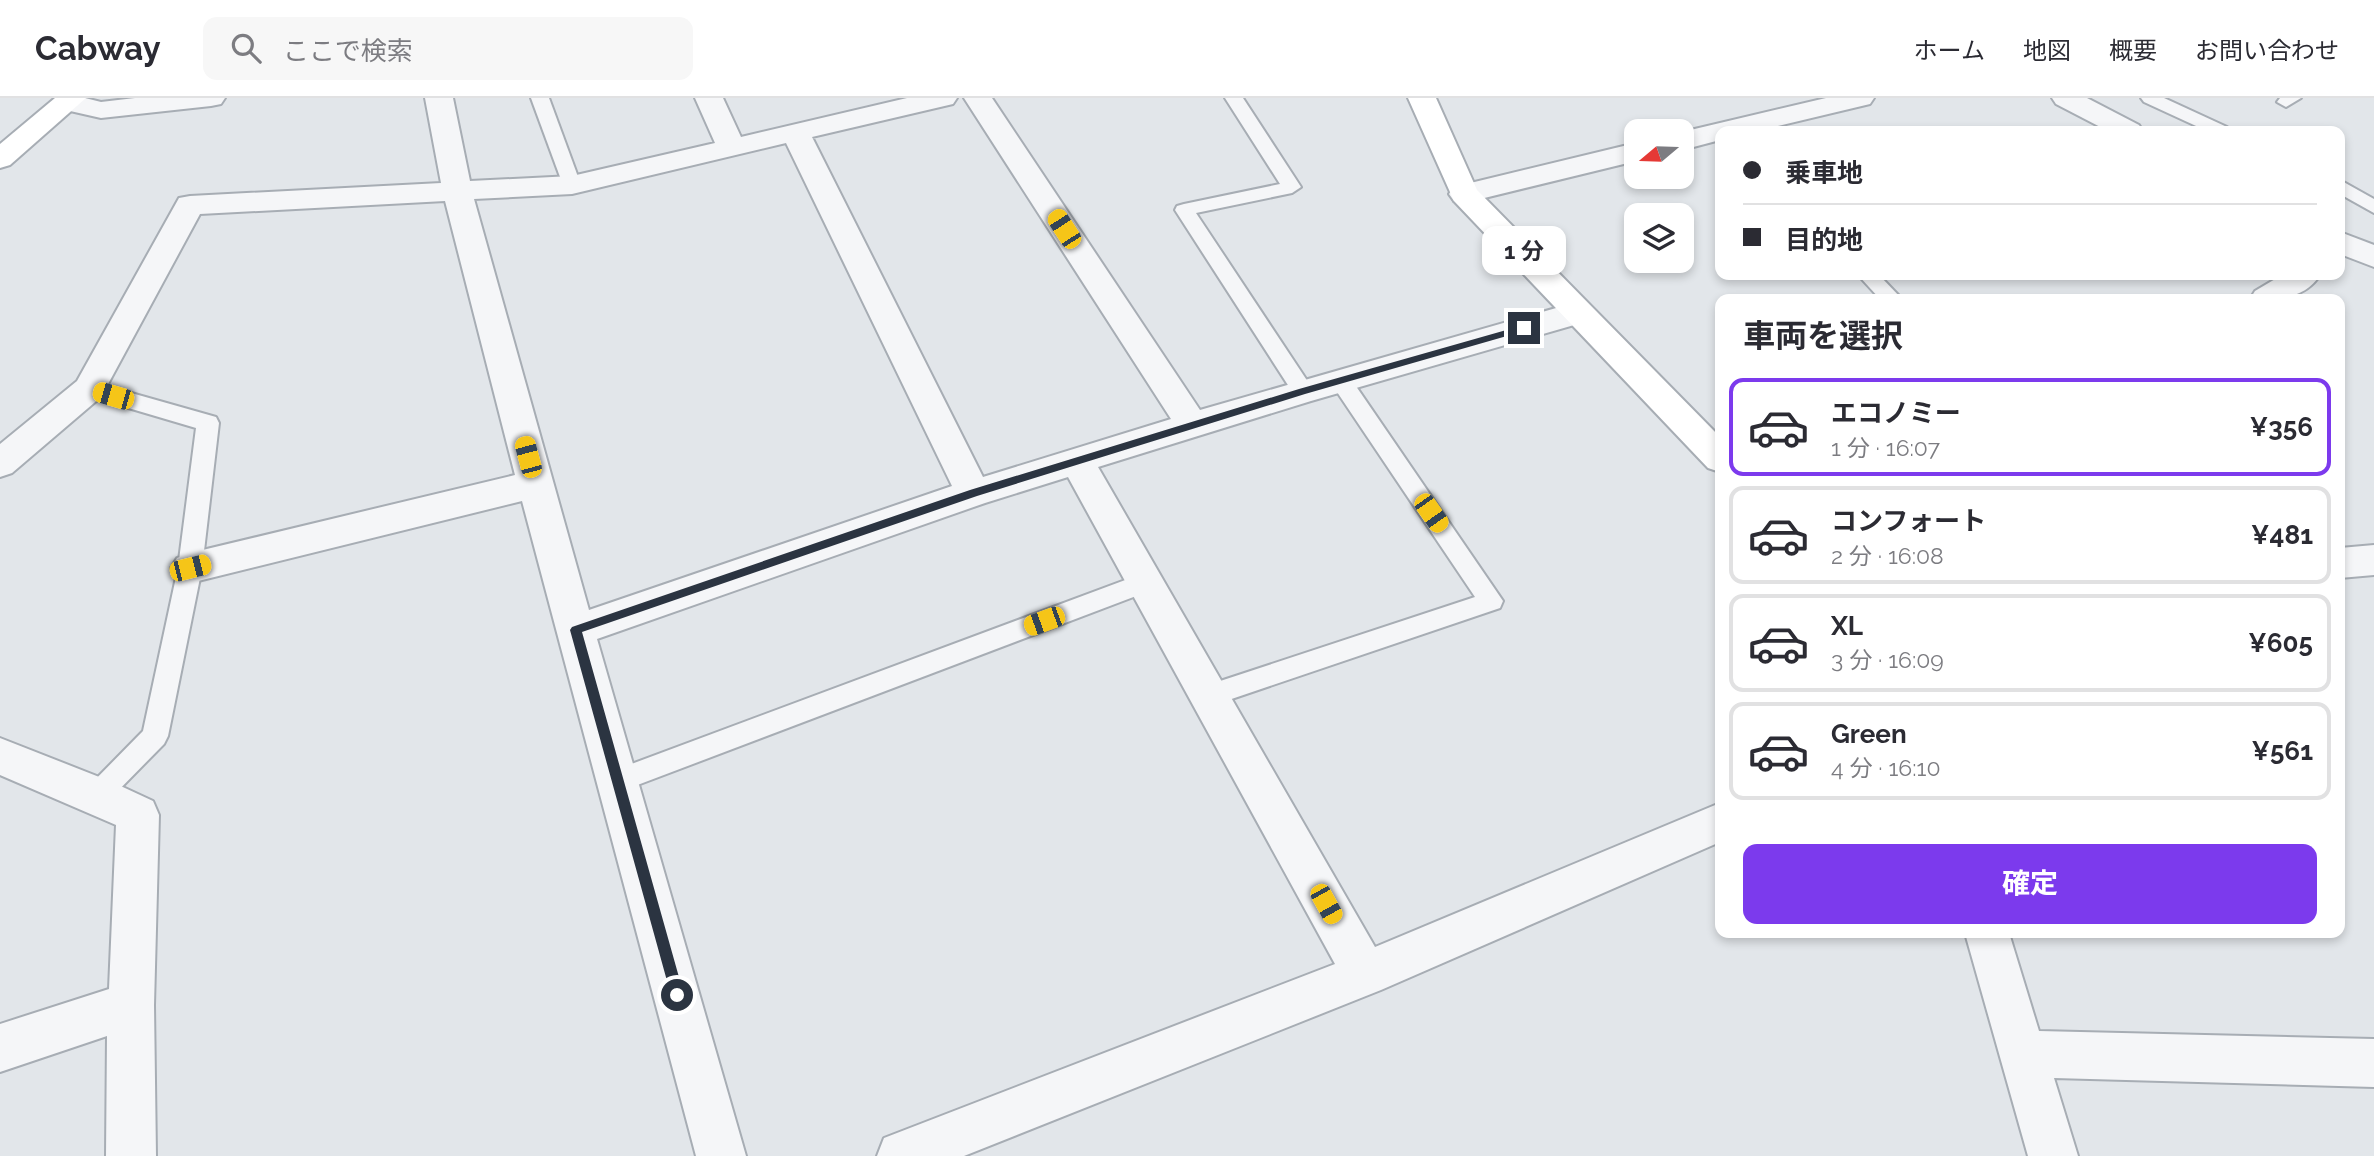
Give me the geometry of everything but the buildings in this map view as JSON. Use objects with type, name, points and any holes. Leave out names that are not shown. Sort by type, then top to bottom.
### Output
[{"type":"street","points":[[0,159],[70,100],[100,110],[211,98]]},
{"type":"street","points":[[439,98],[457,190],[535,484],[721,1156]]},
{"type":"street","points":[[709,98],[731,146]]},
{"type":"street","points":[[0,464],[89,389],[190,205],[572,185],[943,98]]},
{"type":"street","points":[[978,98],[1194,426]]},
{"type":"street","points":[[1422,98],[1464,194],[1715,452]]},
{"type":"street","points":[[1744,126],[1860,98]]},
{"type":"street","points":[[2066,98],[2119,126]]},
{"type":"street","points":[[795,132],[974,493]]},
{"type":"street","points":[[1694,138],[1715,133]]},
{"type":"street","points":[[1464,194],[1624,155]]},
{"type":"street","points":[[2274,294],[2296,280]]},
{"type":"street","points":[[576,630],[974,493],[1303,391],[1577,313]]},
{"type":"street","points":[[1077,462],[1365,974]]},
{"type":"street","points":[[190,568],[535,484]]},
{"type":"street","points":[[2345,562],[2374,560]]},
{"type":"street","points":[[0,756],[97,794],[138,814],[131,1005],[131,1156]]},
{"type":"street","points":[[902,1156],[1365,974],[1715,824]]},
{"type":"street","points":[[1989,938],[2053,1156]]},
{"type":"street","points":[[0,1048],[131,1005]]},
{"type":"street","points":[[2024,1054],[2374,1063]]},
{"type":"lane","points":[[540,98],[572,185]]},
{"type":"lane","points":[[1234,98],[1292,187],[1184,210],[1303,391]]},
{"type":"lane","points":[[2150,98],[2210,126]]},
{"type":"lane","points":[[2345,189],[2374,207]]},
{"type":"lane","points":[[1873,280],[1887,294]]},
{"type":"lane","points":[[1209,696],[1491,601],[1341,381]]},
{"type":"lane","points":[[89,389],[208,423],[190,568],[155,736],[97,794]]},
{"type":"lane","points":[[619,780],[1144,583]]},
{"type":"route","points":[[677,995],[576,630],[974,493],[1303,391],[1524,328]]}]
